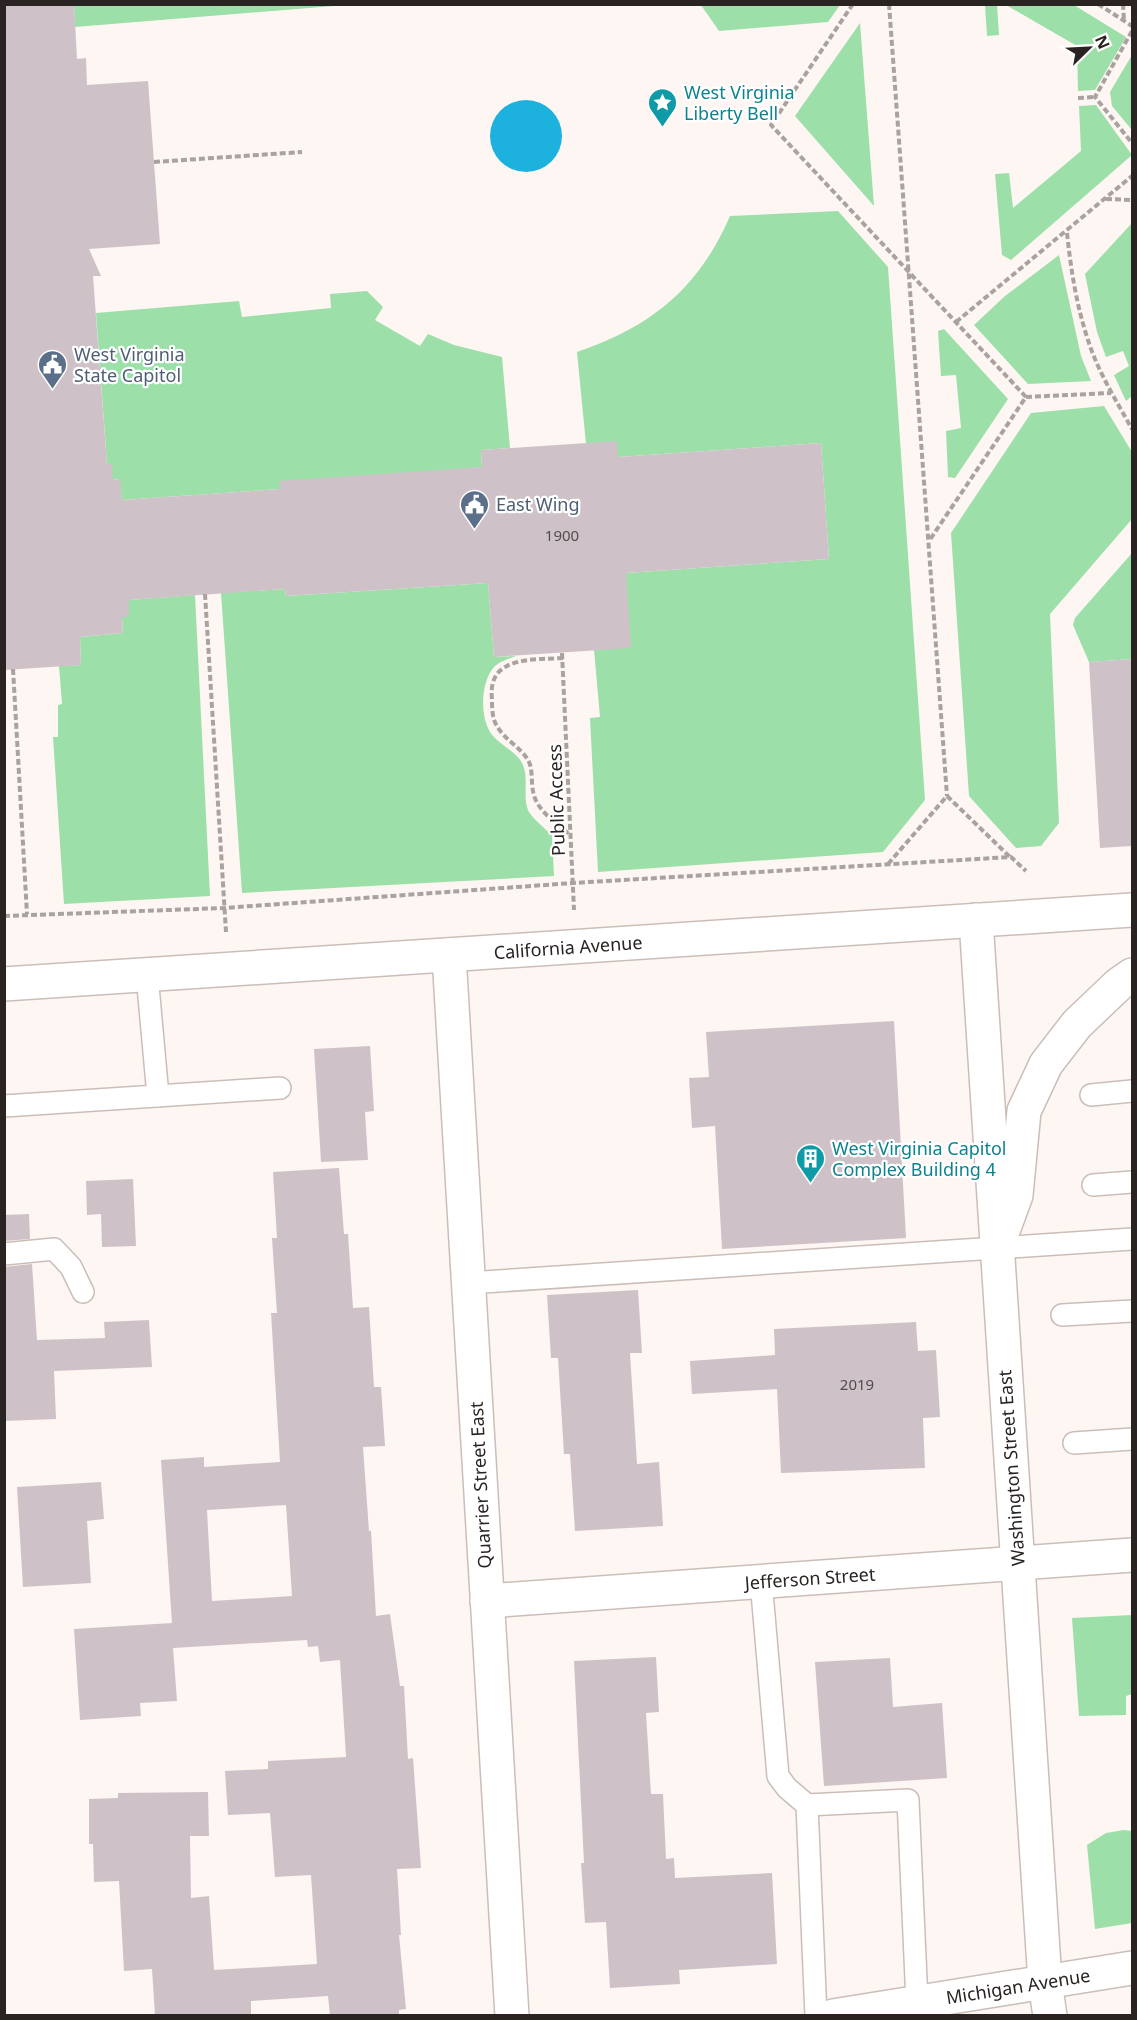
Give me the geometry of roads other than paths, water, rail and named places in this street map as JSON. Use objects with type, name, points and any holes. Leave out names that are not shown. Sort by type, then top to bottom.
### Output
[{"type":"street","name":"California Avenue","points":[[4,984],[1132,910]]},
{"type":"street","name":"Washington Street East","points":[[976,920],[1045,1982],[1050,2016]]},
{"type":"street","name":"Quarrier Street East","points":[[448,954],[512,2016]]},
{"type":"street","points":[[996,1249],[1016,1195],[1024,1112],[1046,1064],[1077,1024],[1119,984],[1132,975]]},
{"type":"street","name":"Jefferson Street","points":[[487,1601],[1132,1555]]},
{"type":"street","name":"Michigan Avenue","points":[[833,2016],[1132,1968]]},
{"type":"lane","points":[[147,975],[158,1096]]},
{"type":"lane","points":[[4,1106],[280,1088]]},
{"type":"lane","points":[[1091,1095],[1132,1091]]},
{"type":"lane","points":[[1093,1185],[1132,1182]]},
{"type":"lane","points":[[468,1282],[1132,1239]]},
{"type":"lane","points":[[4,1254],[54,1249],[71,1267],[83,1292]]},
{"type":"lane","points":[[1062,1315],[1132,1311]]},
{"type":"lane","points":[[1074,1443],[1132,1439]]},
{"type":"lane","points":[[761,1581],[778,1776],[787,1788],[807,1805],[908,1800],[917,2002]]},
{"type":"lane","points":[[807,1805],[816,2016]]},
{"type":"water","points":[[526,100],[540,103],[552,110],[559,122],[562,136],[559,150],[552,162],[540,169],[526,172],[512,169],[500,162],[493,150],[490,136],[493,122],[500,110],[512,103]]},
{"type":"place","name":"West Virginia Liberty Bell","points":[[663,128]]},
{"type":"place","name":"West Virginia State Capitol","points":[[53,390]]},
{"type":"place","name":"East Wing","points":[[475,530]]},
{"type":"place","name":"West Virginia Capitol Complex Building 4","points":[[811,1184]]}]
